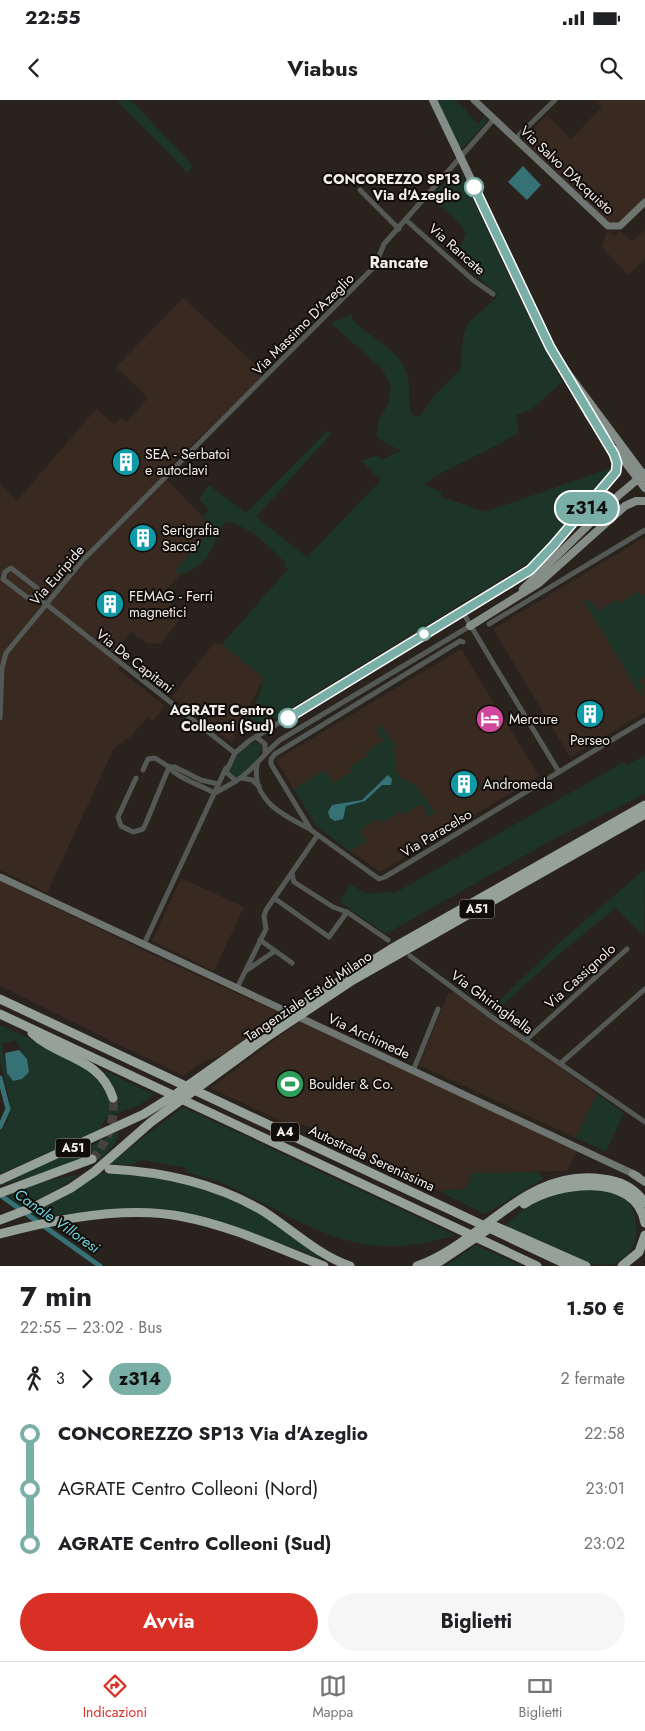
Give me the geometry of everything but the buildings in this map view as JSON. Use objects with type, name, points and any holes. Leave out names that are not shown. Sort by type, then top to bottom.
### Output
[{"type":"highway","points":[[628,819],[645,801]]},
{"type":"highway","name":"Tangenziale Est di Milano","points":[[1,1180],[144,1114],[309,1004],[628,819],[645,804]]},
{"type":"highway","name":"Tangenziale Est di Milano","points":[[628,819],[645,814]]},
{"type":"highway","points":[[628,819],[645,818]]},
{"type":"highway","name":"Autostrada Serenissima","points":[[0,999],[570,1266]]},
{"type":"highway","name":"Tangenziale Est di Milano","points":[[0,1220],[34,1207],[71,1188],[94,1172],[151,1122],[309,1004]]},
{"type":"highway","name":"Autostrada Serenissima","points":[[0,1014],[537,1266]]},
{"type":"highway","points":[[27,1027],[42,1042],[92,1067],[108,1085],[113,1098]]},
{"type":"highway","points":[[4,1191],[92,1159]]},
{"type":"highway","points":[[49,1174],[89,1168]]},
{"type":"highway","points":[[109,1169],[169,1175],[224,1192],[262,1211],[329,1256],[350,1266]]},
{"type":"highway","points":[[497,1220],[532,1192],[555,1182],[579,1178],[601,1178],[619,1182],[636,1192],[645,1202]]},
{"type":"highway","points":[[433,1266],[497,1220],[532,1199],[560,1188],[589,1186],[612,1189],[625,1194],[640,1210],[645,1223]]},
{"type":"highway","points":[[0,1234],[53,1222],[130,1214],[178,1216],[215,1225],[324,1266]]},
{"type":"highway","points":[[458,1214],[501,1227],[586,1266]]},
{"type":"highway","points":[[622,1266],[639,1252],[645,1235]]},
{"type":"highway","points":[[417,1266],[464,1242]]},
{"type":"main road","points":[[433,100],[538,323],[588,414],[616,457],[617,468],[615,475],[540,561],[510,584]]},
{"type":"main road","points":[[564,371],[645,477]]},
{"type":"main road","points":[[588,414],[645,488]]},
{"type":"main road","points":[[512,600],[595,518],[645,473]]},
{"type":"main road","points":[[470,626],[544,579],[625,506],[636,501],[645,501]]},
{"type":"main road","points":[[462,611],[510,584],[528,577],[554,558]]},
{"type":"main road","points":[[633,1174],[645,1180]]},
{"type":"street","name":"Via Salvo D'Acquisto","points":[[474,100],[608,226],[620,226],[645,202]]},
{"type":"street","points":[[515,139],[555,100]]},
{"type":"street","name":"Via Massimo D'Azeglio","points":[[176,469],[375,266],[384,244],[494,119]]},
{"type":"street","points":[[360,190],[399,229]]},
{"type":"street","name":"Via Rancate","points":[[406,220],[473,280],[493,294]]},
{"type":"street","name":"Via Euripide","points":[[0,718],[2,668],[6,653],[82,561],[176,469]]},
{"type":"street","points":[[489,624],[645,530]]},
{"type":"street","points":[[11,568],[37,588],[37,597],[28,598],[3,579],[4,572],[11,568]]},
{"type":"street","name":"Via De Capitani","points":[[37,597],[235,753]]},
{"type":"street","points":[[144,944],[218,784],[235,753],[256,737],[462,611],[559,772]]},
{"type":"street","points":[[214,793],[242,778],[257,765],[265,752],[280,740],[470,626]]},
{"type":"street","name":"Via Paracelso","points":[[463,642],[460,641],[275,754],[271,759],[271,764],[311,830],[379,879],[645,720]]},
{"type":"street","points":[[256,737],[265,744],[265,752]]},
{"type":"street","points":[[143,770],[148,759],[155,758],[169,767],[173,773],[201,784],[214,793]]},
{"type":"street","points":[[257,765],[255,774],[259,786],[271,807],[278,813],[311,830]]},
{"type":"street","points":[[227,766],[226,772],[236,781]]},
{"type":"street","points":[[169,767],[175,767],[201,780],[218,784]]},
{"type":"street","points":[[136,778],[118,817],[121,826],[133,832],[143,829],[146,824],[169,767]]},
{"type":"street","points":[[242,778],[252,780],[259,786]]},
{"type":"street","points":[[237,988],[266,928],[264,916],[266,910],[317,836]]},
{"type":"street","points":[[292,874],[294,882],[324,902],[347,912],[388,940]]},
{"type":"street","name":"Via Archimede","points":[[0,877],[633,1174]]},
{"type":"street","points":[[274,898],[329,937],[347,912]]},
{"type":"street","points":[[260,940],[292,964]]},
{"type":"street","name":"Via Cassignolo","points":[[526,1040],[627,950]]},
{"type":"street","points":[[245,971],[275,951]]},
{"type":"street","name":"Via Ghiringhella","points":[[410,956],[526,1040],[645,1122]]},
{"type":"street","points":[[561,1063],[645,989]]},
{"type":"street","points":[[413,1071],[438,1008]]},
{"type":"shaded area","points":[[595,100],[645,100],[645,198],[620,223],[610,224],[523,140],[547,115],[571,139],[602,107]]},
{"type":"shaded area","points":[[645,230],[645,259],[628,275],[602,247],[607,231],[614,236],[620,231],[632,242]]},
{"type":"shaded area","points":[[183,298],[266,374],[161,474],[213,527],[176,570],[181,574],[165,591],[165,599],[184,614],[161,643],[148,644],[131,632],[113,653],[124,662],[118,669],[165,706],[153,721],[147,718],[130,737],[114,748],[47,893],[0,870],[0,485],[17,501],[96,409],[114,424],[121,418],[126,422],[148,398],[116,367]]},
{"type":"shaded area","points":[[645,537],[645,712],[570,757],[493,629]]},
{"type":"shaded area","points":[[214,643],[222,644],[264,678],[231,742],[172,697]]},
{"type":"shaded area","points":[[461,649],[539,776],[380,872],[317,827],[276,760]]},
{"type":"shaded area","points":[[181,878],[244,907],[214,971],[152,941]]},
{"type":"shaded area","points":[[0,881],[181,968],[280,1013],[222,1055],[201,1063],[183,1076],[0,986]]},
{"type":"shaded area","points":[[454,992],[597,1094],[576,1138],[419,1065],[448,994]]},
{"type":"shaded area","points":[[300,1021],[577,1151],[567,1171],[472,1173],[466,1189],[439,1191],[302,1124],[299,1129],[210,1088]]},
{"type":"green space","points":[[116,100],[131,100],[193,166],[187,172]]},
{"type":"green space","points":[[436,100],[456,100],[478,124],[485,116],[486,122],[463,148],[459,147]]},
{"type":"green space","points":[[454,172],[460,172],[515,289],[562,382],[533,408],[516,415],[519,432],[424,484],[443,493],[439,496],[485,512],[611,468],[603,481],[533,560],[252,732],[248,727],[264,678],[222,644],[289,568],[285,568],[285,563],[273,550],[250,531],[234,523],[226,522],[210,552],[200,565],[181,574],[175,571],[213,527],[202,516],[209,510],[199,499],[209,485],[246,513],[328,430],[331,434],[256,517],[307,557],[381,480],[361,461],[374,456],[383,459],[401,450],[388,445],[376,436],[379,419],[388,405],[391,387],[383,370],[331,323],[351,315],[354,322],[395,354],[405,367],[413,416],[419,417],[435,395],[460,370],[466,328],[472,319],[498,295],[468,268],[459,251],[466,234],[463,228],[450,214],[430,198]]},
{"type":"green space","points":[[638,592],[641,597],[645,595],[645,676],[639,680],[644,688],[641,690],[643,695],[641,696],[584,601],[585,599],[587,603],[591,600],[598,611],[616,600],[619,604]]},
{"type":"green space","points":[[381,724],[396,746],[392,749],[396,756],[396,770],[400,777],[418,787],[435,813],[429,817],[421,804],[403,815],[400,811],[382,823],[379,818],[360,830],[366,841],[352,850],[352,853],[317,827],[294,789],[325,770],[333,783],[351,772],[348,768],[367,756],[365,752],[383,741],[376,730]]},
{"type":"green space","points":[[255,742],[261,745],[256,761],[243,775],[233,778],[229,772],[236,758],[242,750]]},
{"type":"green space","points":[[645,755],[645,794],[552,840],[386,934],[340,902],[350,884],[366,894],[391,892],[393,894],[624,762],[626,766]]},
{"type":"green space","points":[[645,869],[644,936],[616,908],[565,949],[493,1013],[490,1010],[559,943]]},
{"type":"green space","points":[[0,1025],[67,1056],[83,1067],[96,1079],[106,1093],[113,1109],[120,1106],[105,1071],[154,1095],[139,1105],[105,1118],[101,1129],[0,1174],[0,1132],[7,1123],[10,1113],[10,1102],[0,1062]],"holes":[[[16,1040],[27,1064],[29,1072],[7,1073],[2,1044]]]},
{"type":"green space","points":[[597,1094],[624,1113],[606,1152],[576,1138]]},
{"type":"green space","points":[[183,1107],[455,1235],[421,1243],[391,1246],[363,1244],[337,1237],[312,1227],[229,1186],[185,1172],[187,1168],[142,1160],[131,1165],[109,1164]]},
{"type":"green space","points":[[118,1131],[117,1139],[109,1152],[98,1161],[89,1154],[78,1162],[0,1186],[0,1183],[78,1149],[88,1147]]},
{"type":"green space","points":[[121,1172],[200,1185],[263,1215],[325,1260],[209,1218],[173,1210],[134,1209],[65,1214],[38,1219],[30,1213],[98,1173]]},
{"type":"green space","points":[[539,1172],[543,1179],[485,1214],[439,1191],[466,1189],[472,1173]]},
{"type":"green space","points":[[81,1174],[47,1195],[21,1207],[5,1194],[39,1182]]},
{"type":"green space","points":[[592,1189],[622,1196],[634,1214],[636,1237],[626,1257],[617,1263],[604,1265],[580,1261],[505,1225],[536,1199],[553,1192]]},
{"type":"green space","points":[[476,1245],[521,1266],[445,1266]]},
{"type":"water","points":[[523,166],[541,185],[527,200],[508,182]]},
{"type":"water","points":[[388,775],[392,779],[391,785],[382,785],[365,801],[346,806],[343,819],[335,821],[330,818],[328,812],[332,805],[362,800]]},
{"type":"water","points":[[19,1050],[27,1059],[29,1072],[22,1079],[13,1081],[7,1073],[5,1053]]},
{"type":"waterway","name":"Canale Villoresi","points":[[0,1078],[8,1109],[0,1127]]},
{"type":"waterway","name":"Canale Villoresi","points":[[0,1195],[100,1266]]},
{"type":"tunnel","points":[[92,1159],[106,1139],[112,1123],[113,1098]]},
{"type":"bus line","name":"z314","points":[[288,718],[477,602],[510,584],[530,570],[592,503],[615,475],[617,463],[614,454],[586,411],[550,347],[474,187]]},
{"type":"place","name":"CONCOREZZO SP13 Via d'Azeglio","points":[[474,187]]},
{"type":"place","name":"SEA - Serbatoi e autoclavi","points":[[126,462]]},
{"type":"place","name":"Serigrafia Sacca'","points":[[143,538]]},
{"type":"place","name":"FEMAG - Ferri magnetici","points":[[110,604]]},
{"type":"place","name":"Perseo","points":[[590,714]]},
{"type":"place","name":"AGRATE Centro Colleoni (Sud)","points":[[288,718]]},
{"type":"place","name":"Mercure","points":[[490,719]]},
{"type":"place","name":"Andromeda","points":[[464,784]]},
{"type":"place","name":"Boulder & Co.","points":[[290,1084]]},
{"type":"district","name":"Rancate","points":[[399,262]]}]
